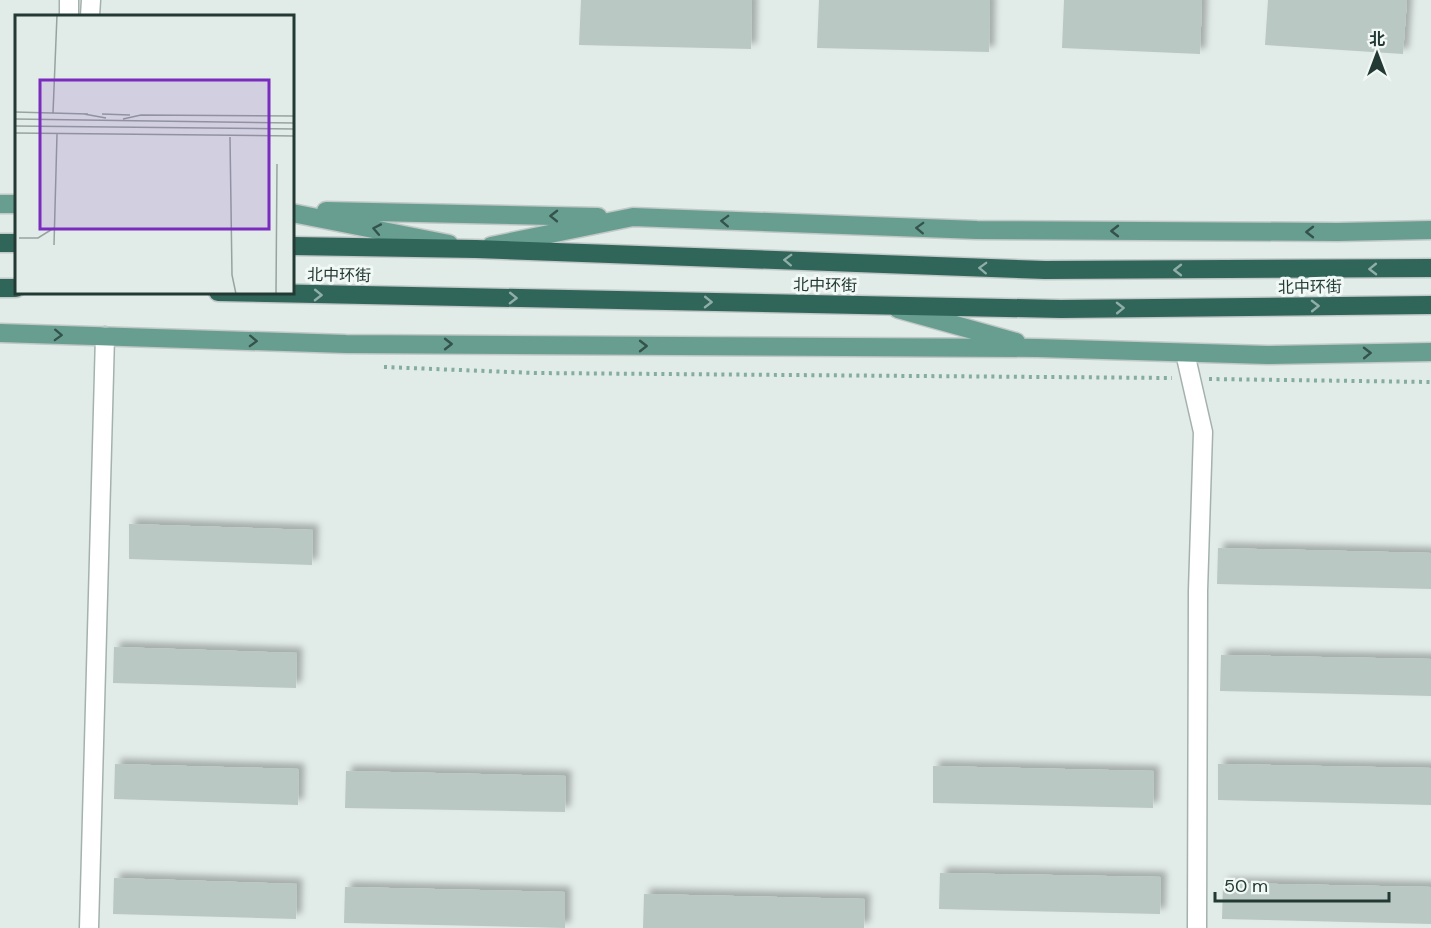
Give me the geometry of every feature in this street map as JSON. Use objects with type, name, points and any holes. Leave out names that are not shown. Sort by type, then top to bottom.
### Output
[{"type":"highway","name":"北中环街","points":[[294,246],[476,249],[1046,270],[1431,268]]},
{"type":"highway","name":"北中环街","points":[[294,294],[1061,309],[1431,305]]},
{"type":"main road","points":[[294,211],[476,249],[633,217]]},
{"type":"main road","points":[[294,211],[633,217],[977,230],[1338,232],[1431,230]]},
{"type":"main road","points":[[888,306],[1038,348]]},
{"type":"main road","points":[[0,333],[346,344],[1038,348],[1266,355],[1431,352]]},
{"type":"street","points":[[90,15],[91,0]]},
{"type":"street","points":[[88,927],[105,336]]},
{"type":"street","points":[[1185,353],[1203,432],[1198,591],[1197,928]]},
{"type":"path","points":[[380,367],[535,373],[1431,382]]},
{"type":"building","points":[[581,0],[752,0],[751,49],[579,45]]},
{"type":"building","points":[[819,0],[990,0],[989,52],[817,48]]},
{"type":"building","points":[[1064,0],[1202,0],[1200,54],[1062,48]]},
{"type":"building","points":[[1268,0],[1407,0],[1403,54],[1265,45]]},
{"type":"building","points":[[129,524],[313,530],[312,565],[129,559]]},
{"type":"building","points":[[1218,548],[1431,553],[1431,589],[1217,584]]},
{"type":"building","points":[[114,647],[297,653],[296,688],[113,683]]},
{"type":"building","points":[[1221,655],[1431,659],[1431,696],[1220,691]]},
{"type":"building","points":[[115,764],[299,769],[298,805],[114,799]]},
{"type":"building","points":[[1218,764],[1431,768],[1431,805],[1218,800]]},
{"type":"building","points":[[933,766],[1154,771],[1153,808],[933,803]]},
{"type":"building","points":[[346,771],[566,776],[565,812],[345,808]]},
{"type":"building","points":[[940,873],[1161,877],[1160,914],[939,909]]},
{"type":"building","points":[[114,878],[297,884],[296,919],[113,914]]},
{"type":"building","points":[[1223,883],[1431,887],[1431,924],[1222,919]]},
{"type":"building","points":[[345,887],[565,892],[565,928],[344,923]]},
{"type":"building","points":[[644,894],[865,899],[864,928],[643,928]]}]
